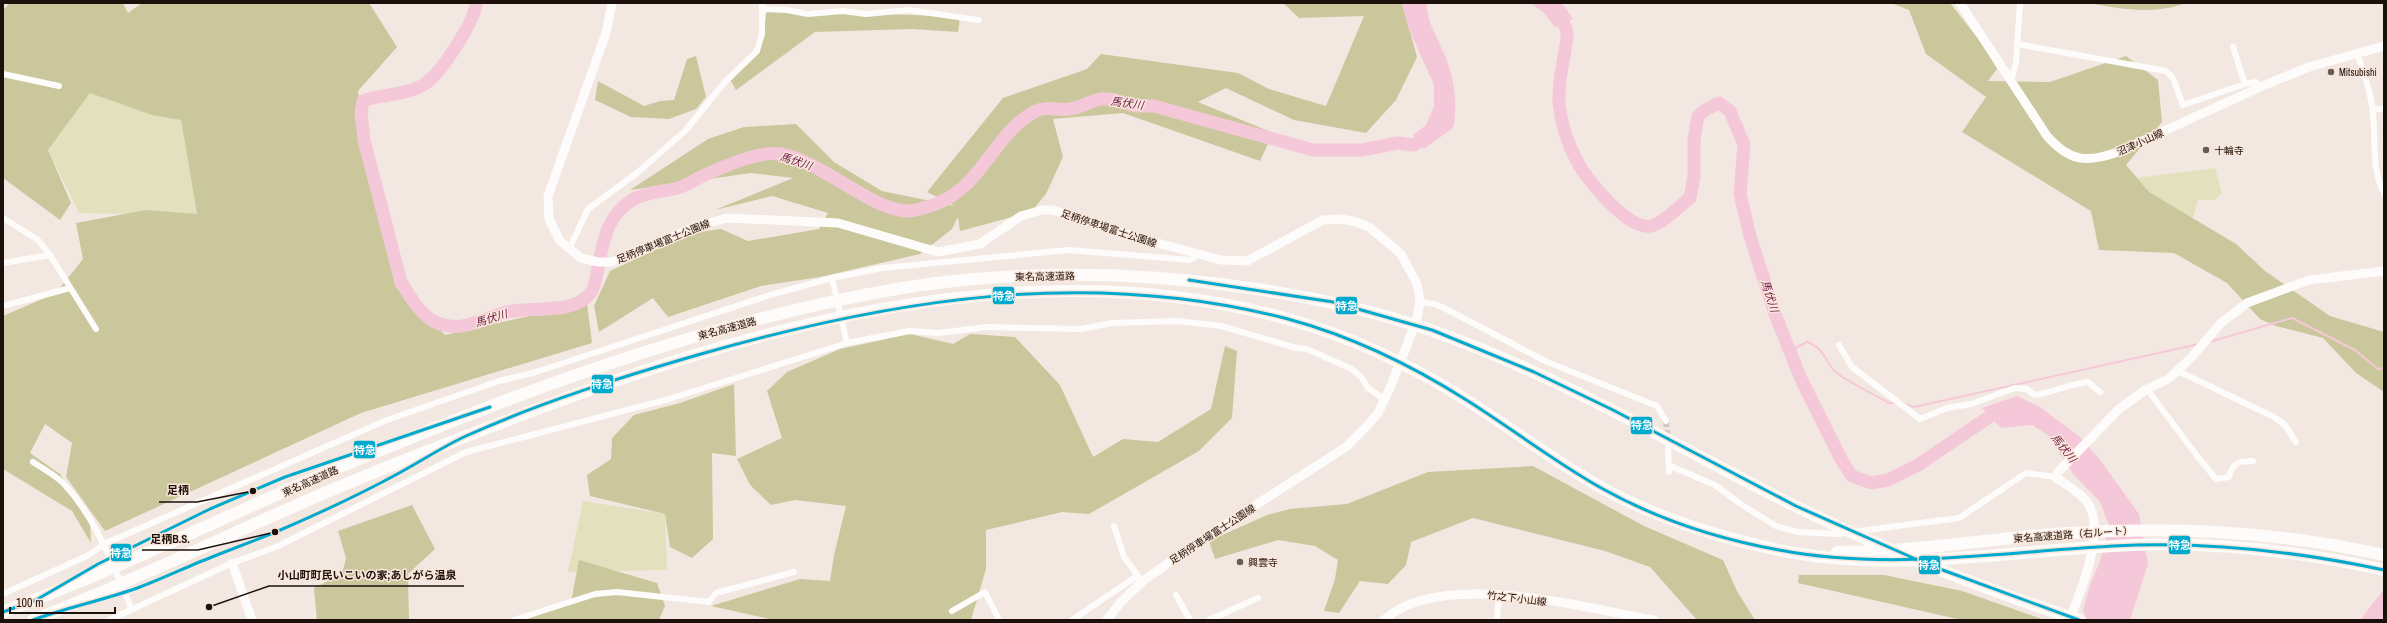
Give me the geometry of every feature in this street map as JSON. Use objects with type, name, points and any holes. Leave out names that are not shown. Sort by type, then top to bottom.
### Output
[{"type":"highway","name":"東名高速道路","points":[[3,612],[88,578],[357,460],[552,383],[632,356],[788,312],[862,295],[960,280],[1065,274],[1158,277],[1254,288],[1347,306],[1432,330],[1534,372],[1613,410],[1796,506],[1929,566],[2079,620]]},
{"type":"highway","name":"東名高速道路","points":[[33,620],[124,584],[296,505],[402,461],[562,399],[632,375],[809,324],[918,302],[1010,293],[1084,292],[1159,296],[1262,312],[1311,326],[1364,346],[1418,372],[1466,400],[1579,474],[1628,501],[1695,529],[1762,546]]},
{"type":"highway","name":"東名高速道路（右ルート）","points":[[1762,546],[1801,551],[1862,551],[1955,545],[2068,533],[2164,529],[2221,532],[2293,539],[2381,555]]},
{"type":"highway","points":[[1762,546],[1809,556],[1862,560],[1932,559],[2120,546],[2221,548],[2281,552],[2384,570]]},
{"type":"main road","name":"足柄停車場富士公園線","points":[[612,3],[606,32],[548,196],[549,219],[560,241],[581,258],[611,262],[628,257],[705,223],[738,217],[838,223],[938,252],[980,244],[1020,216],[1042,210],[1053,210],[1139,238],[1221,260],[1247,260],[1324,220],[1340,218],[1369,227],[1401,254],[1417,284],[1419,306],[1414,329],[1378,413],[1346,447],[1140,578],[1107,620]]},
{"type":"main road","name":"沼津小山線","points":[[1960,3],[2047,136],[2058,149],[2081,159],[2093,160],[2118,152],[2260,87],[2309,67],[2384,46]]},
{"type":"main road","points":[[2069,620],[2079,598],[2095,528],[2094,517],[2086,501],[2055,477],[2085,443],[2119,408],[2148,389],[2168,379],[2178,371],[2221,324],[2247,303],[2309,280],[2384,271]]},
{"type":"main road","points":[[232,563],[252,620]]},
{"type":"main road","name":"竹之下小山線","points":[[1384,620],[1404,607],[1429,599],[1462,594],[1499,594],[1654,620]]},
{"type":"street","points":[[2011,81],[2016,63],[2020,3]]},
{"type":"street","points":[[569,249],[588,209],[637,173],[685,130],[724,84],[757,51],[762,34],[762,6],[808,14],[843,11],[866,14],[909,10],[978,20]]},
{"type":"street","points":[[2017,44],[2166,71],[2173,78],[2183,105],[2245,84],[2256,82],[2260,87]]},
{"type":"street","points":[[2233,47],[2245,84]]},
{"type":"street","points":[[2357,53],[2370,92],[2384,193]]},
{"type":"street","points":[[3,74],[59,86]]},
{"type":"street","points":[[2373,109],[2384,109]]},
{"type":"street","points":[[3,218],[38,240],[50,255],[96,330]]},
{"type":"street","points":[[3,594],[387,420],[499,381],[533,373],[694,319],[832,278],[882,268],[1069,250],[1190,260],[1200,254]]},
{"type":"street","points":[[3,263],[50,255]]},
{"type":"street","points":[[832,278],[847,343]]},
{"type":"street","points":[[3,306],[70,288]]},
{"type":"street","points":[[1419,306],[1435,304],[1545,361],[1657,406],[1666,421]]},
{"type":"street","points":[[109,620],[232,563],[276,547],[466,452],[669,399],[847,343],[909,331],[939,333],[986,326],[1081,329],[1112,323],[1177,321],[1221,326],[1289,346],[1307,349],[1352,369],[1361,377],[1368,388],[1384,399]]},
{"type":"street","points":[[1839,345],[1852,368],[1920,419],[1948,408],[1971,404],[2014,388],[2027,389],[2034,395],[2050,393],[2076,383],[2088,382],[2100,392]]},
{"type":"street","points":[[2178,371],[2274,417],[2285,425],[2296,442]]},
{"type":"street","points":[[2148,389],[2198,457],[2216,478],[2229,476],[2232,465],[2239,461],[2252,460]]},
{"type":"street","points":[[1668,444],[1669,470],[1716,485],[1742,505],[1776,526],[1798,532],[1836,534],[1959,518],[2026,473],[2055,477]]},
{"type":"street","points":[[33,462],[62,482],[90,520],[105,547],[132,610]]},
{"type":"street","points":[[1072,620],[1140,578],[1124,557],[1114,526]]},
{"type":"street","points":[[514,620],[602,593],[618,592],[709,602],[716,593],[794,572]]},
{"type":"street","points":[[952,611],[985,592],[999,620]]},
{"type":"street","points":[[1497,620],[1499,594]]},
{"type":"street","points":[[1176,595],[1190,620]]},
{"type":"street","points":[[1209,620],[1258,598]]},
{"type":"shaded area","points":[[10,3],[123,3],[128,13],[142,3],[369,3],[397,47],[358,91],[395,286],[445,335],[587,303],[592,343],[361,413],[105,531],[66,477],[72,443],[45,424],[30,453],[60,474],[90,520],[91,543],[72,511],[3,469],[3,316],[56,293],[83,259],[76,223],[146,210],[197,214],[181,120],[152,115],[90,93],[48,150],[71,203],[60,220],[3,178],[3,10]]},
{"type":"shaded area","points":[[1283,3],[1402,3],[1417,57],[1396,100],[1366,133],[1294,120],[1226,88],[1198,102],[1273,133],[1260,161],[1123,113],[1053,119],[1063,157],[1046,194],[1031,212],[960,231],[958,217],[952,229],[920,254],[820,277],[761,286],[668,317],[653,298],[599,332],[594,306],[610,271],[691,233],[721,229],[748,241],[819,229],[828,213],[772,196],[715,210],[793,178],[751,173],[630,190],[708,139],[744,127],[796,124],[834,162],[882,191],[955,206],[927,192],[1003,98],[1087,69],[1101,54],[1238,73],[1269,89],[1326,106],[1364,16],[1299,18]]},
{"type":"shaded area","points":[[1891,3],[1950,3],[1983,45],[1997,69],[1988,81],[2050,82],[2126,56],[2158,80],[2162,122],[2126,165],[2149,192],[2236,244],[2265,271],[2330,316],[2384,332],[2384,392],[2356,373],[2323,338],[2276,326],[2260,319],[2227,283],[2174,253],[2099,250],[2091,211],[1962,132],[1986,97],[1926,54],[1909,10]]},
{"type":"shaded area","points":[[2088,3],[2186,3],[2162,9],[2137,10]]},
{"type":"shaded area","points":[[767,9],[960,17],[958,32],[912,29],[815,32],[736,90],[729,78],[762,43]]},
{"type":"shaded area","points":[[696,56],[706,97],[696,109],[669,119],[631,117],[595,100],[598,81],[644,106],[660,101],[674,100],[687,59]]},
{"type":"shaded area","points":[[90,93],[181,120],[197,215],[79,213],[48,150]]},
{"type":"shaded area","points":[[2215,168],[2222,193],[2214,200],[2198,200],[2193,218],[2148,193],[2136,178]]},
{"type":"shaded area","points":[[910,334],[953,344],[970,334],[1015,337],[1060,385],[1093,457],[1123,439],[1158,442],[1211,409],[1225,346],[1237,351],[1232,418],[1199,451],[1089,514],[1062,512],[986,530],[986,569],[971,620],[774,620],[711,606],[800,579],[830,581],[834,555],[846,506],[795,500],[771,505],[750,485],[737,459],[782,438],[767,391],[787,372],[840,349]]},
{"type":"shaded area","points":[[734,384],[736,456],[712,453],[713,539],[692,558],[670,547],[665,514],[590,496],[587,475],[611,459],[612,438],[634,415],[680,403]]},
{"type":"shaded area","points":[[1533,466],[1644,526],[1723,560],[1737,591],[1755,620],[1697,620],[1650,567],[1605,551],[1473,518],[1411,542],[1406,565],[1388,584],[1360,581],[1339,613],[1324,611],[1335,579],[1338,560],[1315,546],[1278,540],[1215,559],[1209,541],[1267,515],[1290,509],[1347,504],[1428,472]]},
{"type":"shaded area","points":[[583,501],[665,514],[667,570],[568,572]]},
{"type":"shaded area","points":[[412,505],[435,549],[408,574],[409,620],[317,620],[314,588],[342,574],[346,558],[338,531]]},
{"type":"shaded area","points":[[579,560],[657,583],[665,606],[659,620],[519,620],[571,602]]},
{"type":"shaded area","points":[[1799,575],[1884,575],[1962,591],[2045,620],[1962,620],[1798,583]]},
{"type":"water","points":[[1403,3],[1427,3],[1429,20],[1449,66],[1454,87],[1455,118],[1453,128],[1424,149],[1413,135],[1426,125],[1434,106],[1434,85],[1408,27]]},
{"type":"water","points":[[1531,3],[1562,3],[1573,19],[1555,27],[1544,13]]},
{"type":"water","points":[[2017,396],[2040,407],[2080,437],[2101,461],[2139,514],[2148,564],[2130,620],[2087,620],[2083,610],[2090,585],[2100,561],[2109,525],[2100,502],[2073,474],[2048,435],[2032,425],[2001,428],[1982,408]]},
{"type":"water","points":[[2384,589],[2384,620],[2360,620]]},
{"type":"waterway","name":"馬伏川","points":[[476,3],[470,22],[464,34],[440,69],[426,83],[411,90],[363,101],[361,113],[364,140],[401,282],[413,301],[428,317],[440,324],[449,326],[466,325],[517,310],[552,309],[575,304],[584,299],[592,291],[607,232],[611,222],[624,206],[639,196],[678,188],[733,163],[762,155],[781,154],[797,158],[880,204],[895,209],[909,211],[927,207],[946,199],[961,189],[974,177],[1007,135],[1019,123],[1034,112],[1043,109],[1074,108],[1100,99],[1114,100],[1136,106],[1154,106],[1313,150],[1362,150],[1398,143],[1414,145],[1432,131]]},
{"type":"waterway","name":"馬伏川","points":[[1543,3],[1561,20],[1567,33],[1560,83],[1559,103],[1563,126],[1571,149],[1583,171],[1600,192],[1621,213],[1632,221],[1642,225],[1651,226],[1666,218],[1690,198],[1694,176],[1694,139],[1698,116],[1705,110],[1719,103],[1730,111],[1744,145],[1740,194],[1750,236],[1775,314],[1801,379],[1842,461],[1852,476],[1871,483],[1888,480],[1918,465],[1992,415],[2007,413]]},
{"type":"waterway","points":[[2209,342],[2292,318],[2355,350],[2378,369],[2384,368]]},
{"type":"waterway","points":[[1790,351],[1807,342],[1818,348],[1837,373],[1889,403],[1896,403]]},
{"type":"waterway","points":[[1905,404],[1914,407],[2199,344]]},
{"type":"tunnel","points":[[1666,421],[1668,440]]},
{"type":"transit line","name":"特急","points":[[1189,280],[1333,302],[1432,330],[1534,372],[1613,410],[1796,506],[1929,565],[2079,620]]},
{"type":"transit line","name":"特急","points":[[33,620],[140,587],[278,531],[371,488],[466,436],[523,412],[611,381],[701,354],[846,318],[919,305],[992,296],[1066,293],[1139,295],[1214,303],[1288,319],[1335,334],[1381,353],[1447,388],[1586,479],[1624,500],[1688,527],[1733,540],[1779,550],[1821,556],[1904,560],[2113,546],[2215,546],[2283,553],[2351,563],[2384,570]]},
{"type":"transit line","name":"特急","points":[[3,612],[36,600],[98,564],[210,509],[285,477],[490,407]]},
{"type":"place","name":"Mitsubishi","points":[[2331,72]]},
{"type":"place","name":"十輪寺","points":[[2206,150]]},
{"type":"place","name":"足柄","points":[[253,491]]},
{"type":"place","name":"足柄B.S.","points":[[275,532]]},
{"type":"place","name":"興雲寺","points":[[1240,562]]},
{"type":"place","name":"小山町町民いこいの家;あしがら温泉","points":[[209,607]]}]
